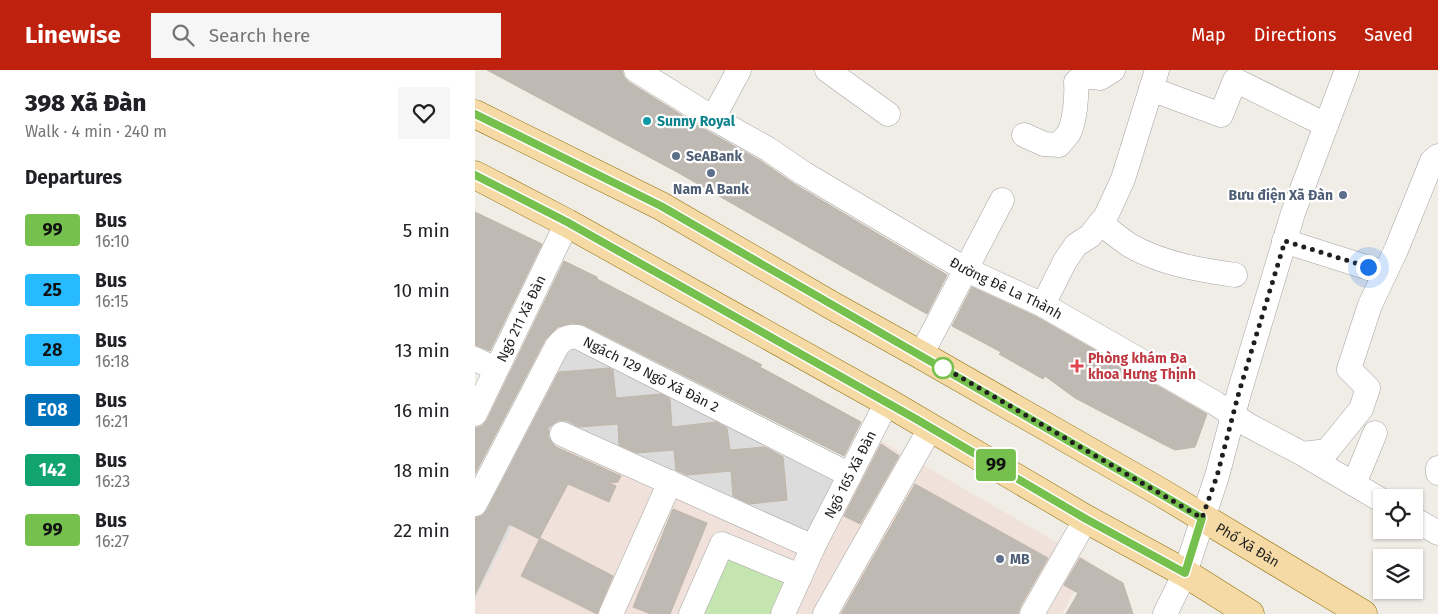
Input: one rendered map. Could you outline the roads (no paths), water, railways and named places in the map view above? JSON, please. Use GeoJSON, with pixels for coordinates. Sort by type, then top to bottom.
{"type":"FeatureCollection","features":[{"type":"Feature","properties":{"kind":"main road","name":"Phố Xã Đàn"},"geometry":{"type":"LineString","coordinates":[[475,114],[661,206],[831,305],[921,354],[1363,614]]}},
{"type":"Feature","properties":{"kind":"main road"},"geometry":{"type":"LineString","coordinates":[[475,175],[567,222],[931,427],[1086,519],[1185,573],[1243,613]]}},
{"type":"Feature","properties":{"kind":"street","name":"Đường Đê La Thành"},"geometry":{"type":"LineString","coordinates":[[636,70],[714,114],[965,269],[1043,305],[1373,495]]}},
{"type":"Feature","properties":{"kind":"street"},"geometry":{"type":"LineString","coordinates":[[714,114],[739,70]]}},
{"type":"Feature","properties":{"kind":"street"},"geometry":{"type":"LineString","coordinates":[[827,70],[888,114]]}},
{"type":"Feature","properties":{"kind":"street"},"geometry":{"type":"LineString","coordinates":[[1024,135],[1044,144],[1059,145],[1069,132],[1075,110],[1076,82],[1081,78],[1091,76],[1100,78],[1113,70]]}},
{"type":"Feature","properties":{"kind":"street"},"geometry":{"type":"LineString","coordinates":[[1165,614],[1185,573],[1217,476],[1293,213],[1347,70]]}},
{"type":"Feature","properties":{"kind":"street"},"geometry":{"type":"LineString","coordinates":[[1043,305],[1065,261],[1076,245],[1090,236],[1106,216],[1123,179],[1154,80],[1221,115],[1235,80],[1326,125]]}},
{"type":"Feature","properties":{"kind":"street"},"geometry":{"type":"LineString","coordinates":[[1303,454],[1327,451],[1361,409],[1368,388],[1349,369],[1370,306],[1432,161],[1438,156]]}},
{"type":"Feature","properties":{"kind":"street"},"geometry":{"type":"LineString","coordinates":[[921,354],[1002,200]]}},
{"type":"Feature","properties":{"kind":"street","name":"Ngõ 211 Xã Đàn"},"geometry":{"type":"LineString","coordinates":[[475,414],[485,364],[567,222]]}},
{"type":"Feature","properties":{"kind":"street"},"geometry":{"type":"LineString","coordinates":[[1100,224],[1132,246],[1163,260],[1200,270],[1235,275]]}},
{"type":"Feature","properties":{"kind":"street"},"geometry":{"type":"LineString","coordinates":[[1285,241],[1385,273]]}},
{"type":"Feature","properties":{"kind":"street","name":"Ngách 129 Ngõ Xã Đàn 2"},"geometry":{"type":"LineString","coordinates":[[475,504],[555,348],[560,342],[571,337],[578,337],[850,475]]}},
{"type":"Feature","properties":{"kind":"street","name":"Ngõ 165 Xã Đàn"},"geometry":{"type":"LineString","coordinates":[[783,614],[813,547],[887,402]]}},
{"type":"Feature","properties":{"kind":"street"},"geometry":{"type":"LineString","coordinates":[[825,614],[931,427]]}},
{"type":"Feature","properties":{"kind":"street"},"geometry":{"type":"LineString","coordinates":[[1354,484],[1375,433]]}},
{"type":"Feature","properties":{"kind":"street"},"geometry":{"type":"LineString","coordinates":[[562,434],[813,547]]}},
{"type":"Feature","properties":{"kind":"street"},"geometry":{"type":"LineString","coordinates":[[1438,468],[1438,473]]}},
{"type":"Feature","properties":{"kind":"street"},"geometry":{"type":"LineString","coordinates":[[611,614],[670,482]]}},
{"type":"Feature","properties":{"kind":"street"},"geometry":{"type":"LineString","coordinates":[[1032,614],[1086,519]]}},
{"type":"Feature","properties":{"kind":"street"},"geometry":{"type":"LineString","coordinates":[[1423,524],[1438,533]]}},
{"type":"Feature","properties":{"kind":"street"},"geometry":{"type":"LineString","coordinates":[[812,614],[843,556],[867,539]]}},
{"type":"Feature","properties":{"kind":"street"},"geometry":{"type":"LineString","coordinates":[[691,614],[722,544],[800,576]]}},
{"type":"Feature","properties":{"kind":"street"},"geometry":{"type":"LineString","coordinates":[[1045,614],[1050,604],[1049,584]]}},
{"type":"Feature","properties":{"kind":"place","name":"Sunny Royal"},"geometry":{"type":"Point","coordinates":[647,121]}},
{"type":"Feature","properties":{"kind":"place","name":"SeABank"},"geometry":{"type":"Point","coordinates":[676,156]}},
{"type":"Feature","properties":{"kind":"place","name":"Nam A Bank"},"geometry":{"type":"Point","coordinates":[711,173]}},
{"type":"Feature","properties":{"kind":"place","name":"Bưu điện Xã Đàn"},"geometry":{"type":"Point","coordinates":[1343,195]}},
{"type":"Feature","properties":{"kind":"place","name":"Phòng khám Đa khoa Hưng Thịnh"},"geometry":{"type":"Point","coordinates":[1077,366]}},
{"type":"Feature","properties":{"kind":"place","name":"MB"},"geometry":{"type":"Point","coordinates":[1000,559]}}]}
